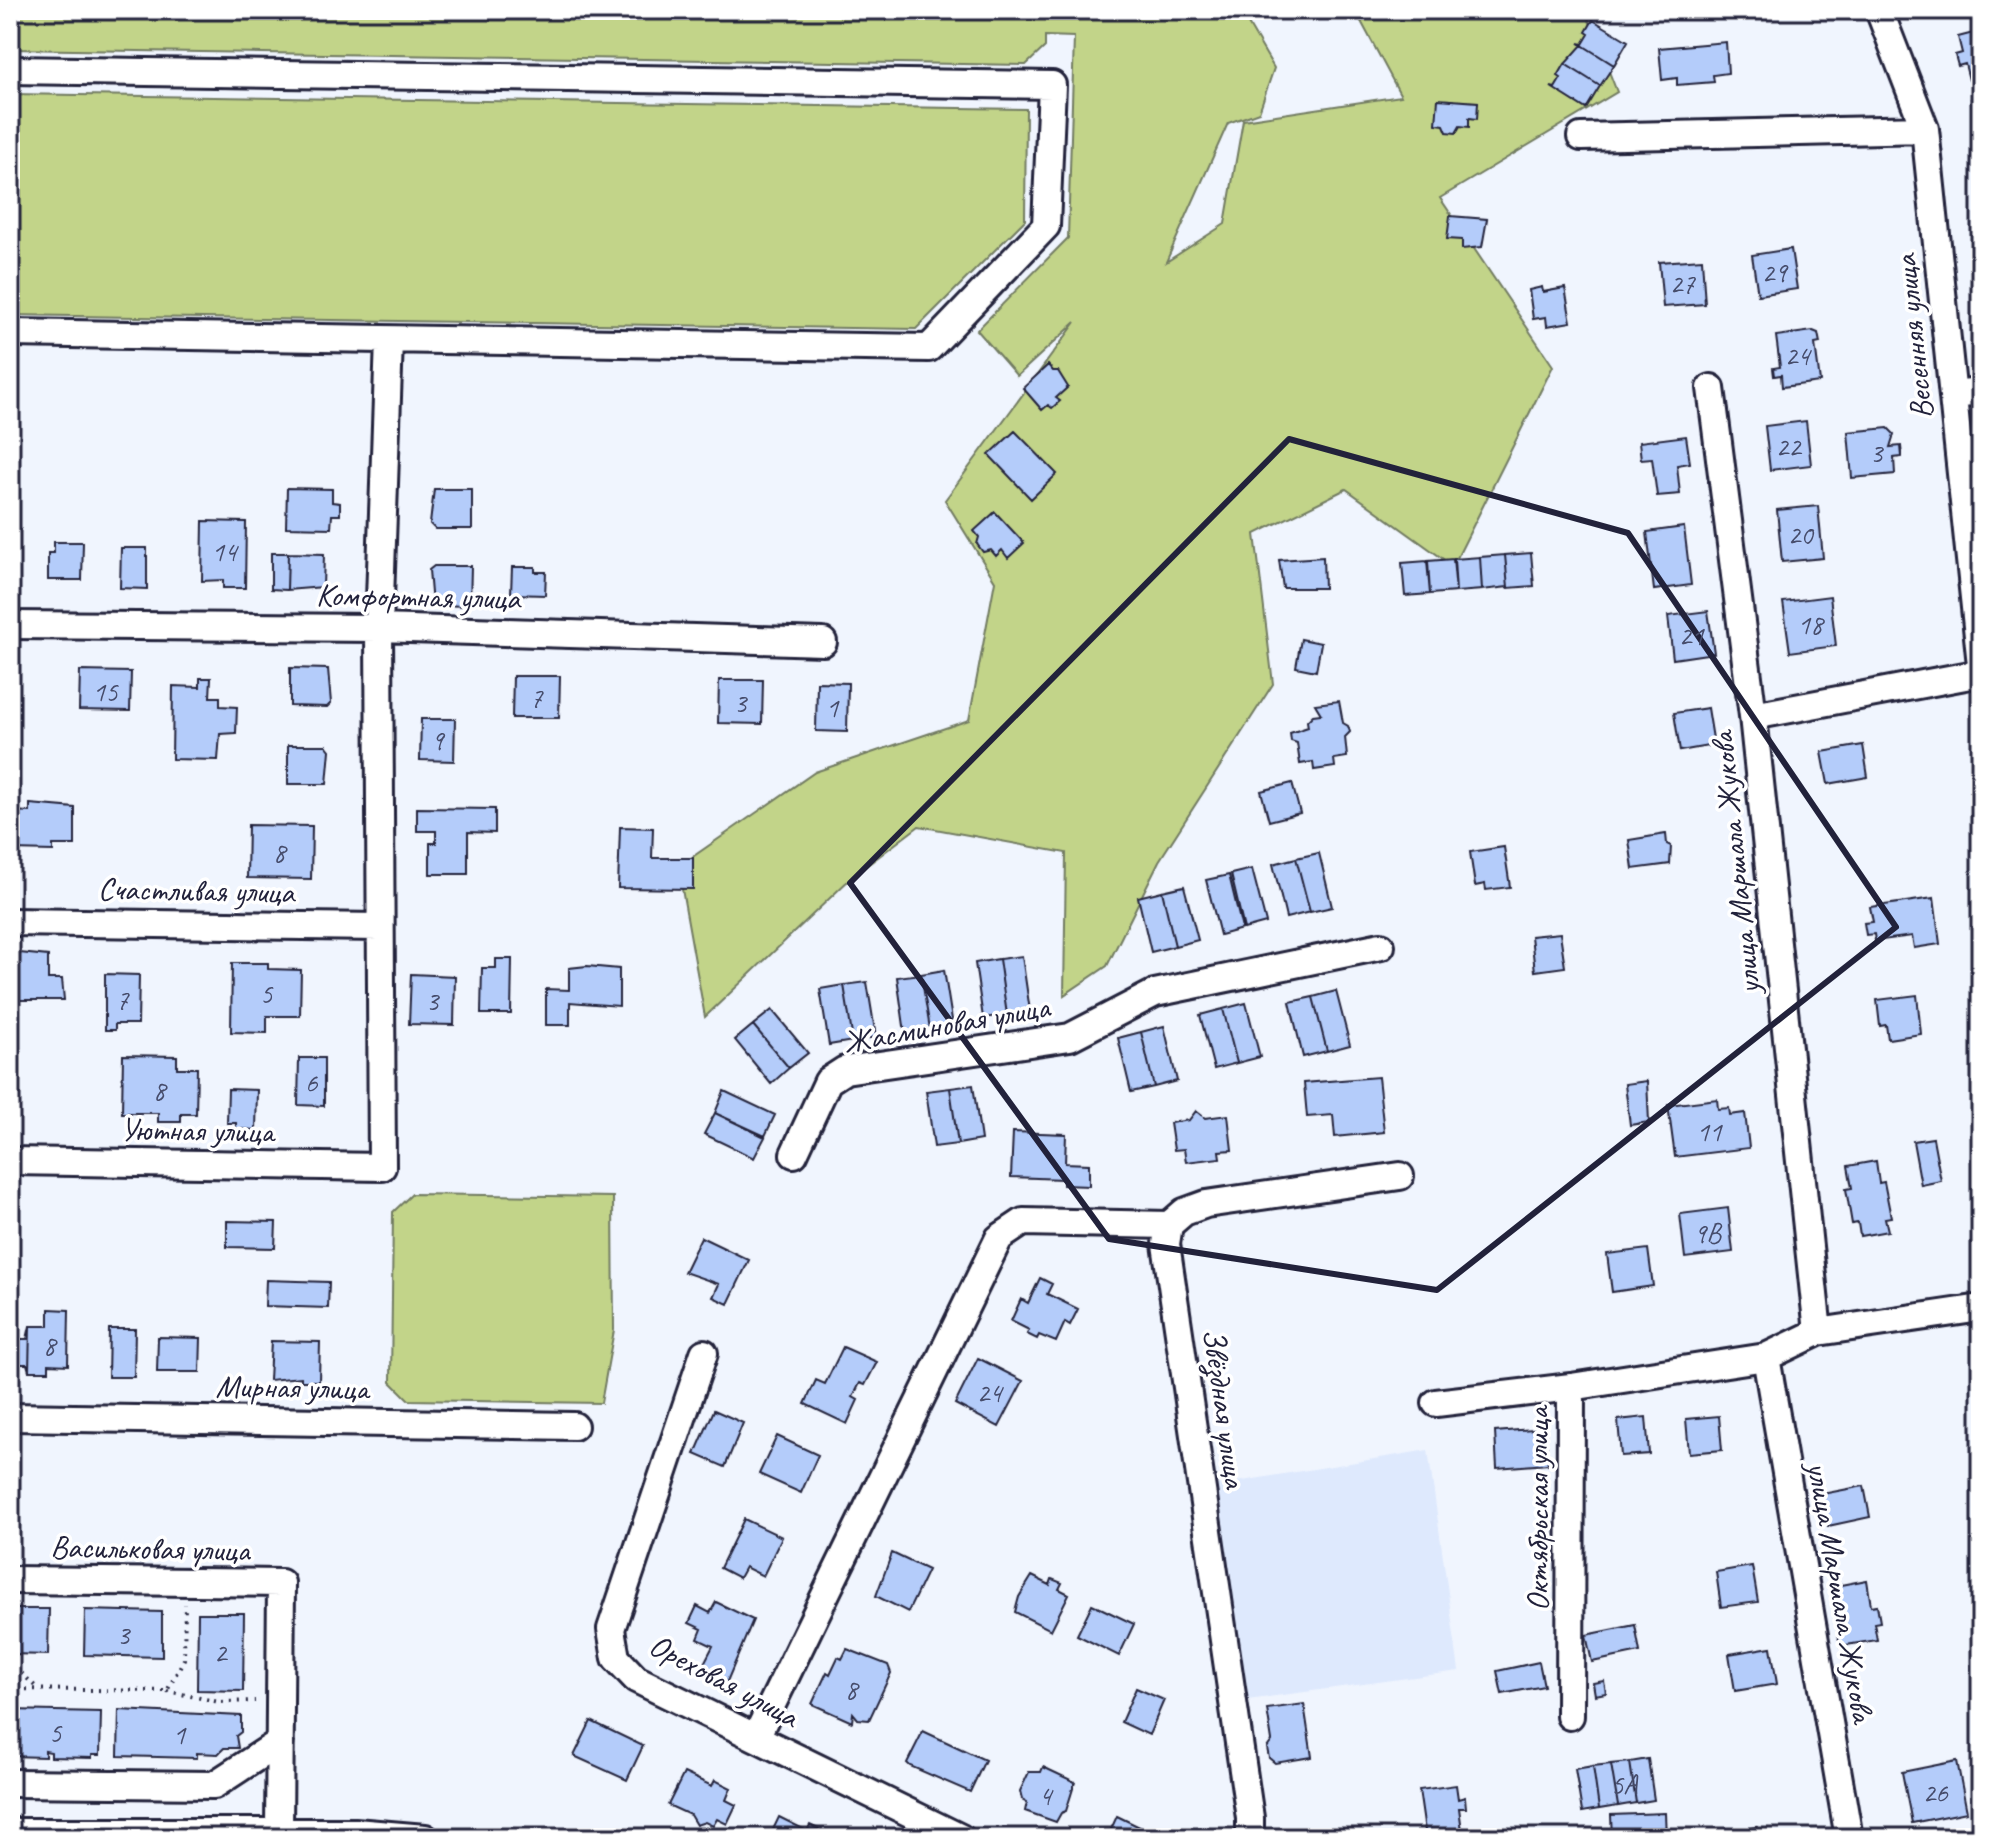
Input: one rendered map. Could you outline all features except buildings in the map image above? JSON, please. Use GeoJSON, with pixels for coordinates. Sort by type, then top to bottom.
{"type":"FeatureCollection","features":[{"type":"Feature","properties":{"kind":"street","name":"Весенняя улица"},"geometry":{"type":"LineString","coordinates":[[1879,10],[1925,129],[1981,665]]}},
{"type":"Feature","properties":{"kind":"street"},"geometry":{"type":"LineString","coordinates":[[10,70],[1052,85],[1046,226],[929,348],[10,333]]}},
{"type":"Feature","properties":{"kind":"street"},"geometry":{"type":"LineString","coordinates":[[1581,137],[1925,129]]}},
{"type":"Feature","properties":{"kind":"street"},"geometry":{"type":"LineString","coordinates":[[380,927],[379,628],[389,340]]}},
{"type":"Feature","properties":{"kind":"street","name":"улица Маршала Жукова"},"geometry":{"type":"LineString","coordinates":[[1711,388],[1753,716],[1818,1332]]}},
{"type":"Feature","properties":{"kind":"street"},"geometry":{"type":"LineString","coordinates":[[1953,395],[1981,392]]}},
{"type":"Feature","properties":{"kind":"street","name":"Комфортная улица"},"geometry":{"type":"LineString","coordinates":[[10,625],[379,628],[823,642]]}},
{"type":"Feature","properties":{"kind":"street"},"geometry":{"type":"LineString","coordinates":[[1753,716],[1981,673]]}},
{"type":"Feature","properties":{"kind":"street","name":"Счастливая улица"},"geometry":{"type":"LineString","coordinates":[[10,922],[380,927]]}},
{"type":"Feature","properties":{"kind":"street","name":"Уютная улица"},"geometry":{"type":"LineString","coordinates":[[10,1161],[382,1167],[380,927]]}},
{"type":"Feature","properties":{"kind":"street","name":"Жасминовая улица"},"geometry":{"type":"LineString","coordinates":[[794,1154],[828,1081],[845,1070],[1070,1037],[1155,993],[1381,946]]}},
{"type":"Feature","properties":{"kind":"street"},"geometry":{"type":"LineString","coordinates":[[756,1737],[999,1238],[1023,1222],[1169,1225],[1184,1212],[1206,1204],[1400,1176]]}},
{"type":"Feature","properties":{"kind":"street","name":"Звёздная улица"},"geometry":{"type":"LineString","coordinates":[[1169,1225],[1166,1244],[1250,1818],[1250,1838]]}},
{"type":"Feature","properties":{"kind":"street","name":"Октябрьская улица"},"geometry":{"type":"LineString","coordinates":[[1570,1716],[1571,1387],[1766,1357],[1818,1332],[1981,1308]]}},
{"type":"Feature","properties":{"kind":"street","name":"Ореховая улица"},"geometry":{"type":"LineString","coordinates":[[704,1353],[611,1629],[616,1658],[636,1679],[961,1838]]}},
{"type":"Feature","properties":{"kind":"street","name":"улица Маршала Жукова"},"geometry":{"type":"LineString","coordinates":[[1766,1357],[1849,1838]]}},
{"type":"Feature","properties":{"kind":"street"},"geometry":{"type":"LineString","coordinates":[[1436,1403],[1571,1387]]}},
{"type":"Feature","properties":{"kind":"street","name":"Мирная улица"},"geometry":{"type":"LineString","coordinates":[[10,1417],[574,1426]]}},
{"type":"Feature","properties":{"kind":"street","name":"Васильковая улица"},"geometry":{"type":"LineString","coordinates":[[10,1580],[281,1583],[279,1831]]}},
{"type":"Feature","properties":{"kind":"street"},"geometry":{"type":"LineString","coordinates":[[10,1783],[214,1785],[280,1742]]}},
{"type":"Feature","properties":{"kind":"street"},"geometry":{"type":"LineString","coordinates":[[10,1832],[279,1831],[425,1838]]}},
{"type":"Feature","properties":{"kind":"path"},"geometry":{"type":"LineString","coordinates":[[167,1691],[184,1659],[185,1582]]}},
{"type":"Feature","properties":{"kind":"path"},"geometry":{"type":"LineString","coordinates":[[10,1663],[39,1690]]}},
{"type":"Feature","properties":{"kind":"path"},"geometry":{"type":"LineString","coordinates":[[10,1689],[167,1691],[199,1695],[219,1702],[280,1700]]}},
{"type":"Feature","properties":{"kind":"highlighted area"},"geometry":{"type":"Polygon","coordinates":[[[1289,439],[1628,533],[1896,927],[1437,1290],[1109,1239],[850,883],[1289,439]]]}},
{"type":"Feature","properties":{"kind":"shaded area"},"geometry":{"type":"Polygon","coordinates":[[[1428,1450],[1459,1671],[1240,1701],[1212,1486],[1428,1450]]]}},
{"type":"Feature","properties":{"kind":"green space"},"geometry":{"type":"Polygon","coordinates":[[[10,10],[1240,10],[1274,68],[1259,112],[1228,123],[1166,262],[1225,224],[1243,120],[1401,96],[1355,10],[1585,10],[1617,92],[1440,198],[1553,366],[1453,566],[1346,489],[1255,534],[1273,684],[1159,861],[1107,966],[1064,995],[1066,853],[919,826],[853,876],[705,1017],[678,867],[815,772],[969,720],[995,581],[945,500],[1076,322],[1017,376],[977,330],[1068,238],[1074,37],[1045,36],[1045,47],[1026,65],[10,49],[10,10]]]}},
{"type":"Feature","properties":{"kind":"green space"},"geometry":{"type":"Polygon","coordinates":[[[10,94],[1026,109],[1025,220],[916,329],[10,315],[10,94]]]}},
{"type":"Feature","properties":{"kind":"green space"},"geometry":{"type":"Polygon","coordinates":[[[412,1194],[613,1197],[614,1330],[601,1403],[409,1400],[391,1382],[393,1212],[412,1194]]]}}]}
